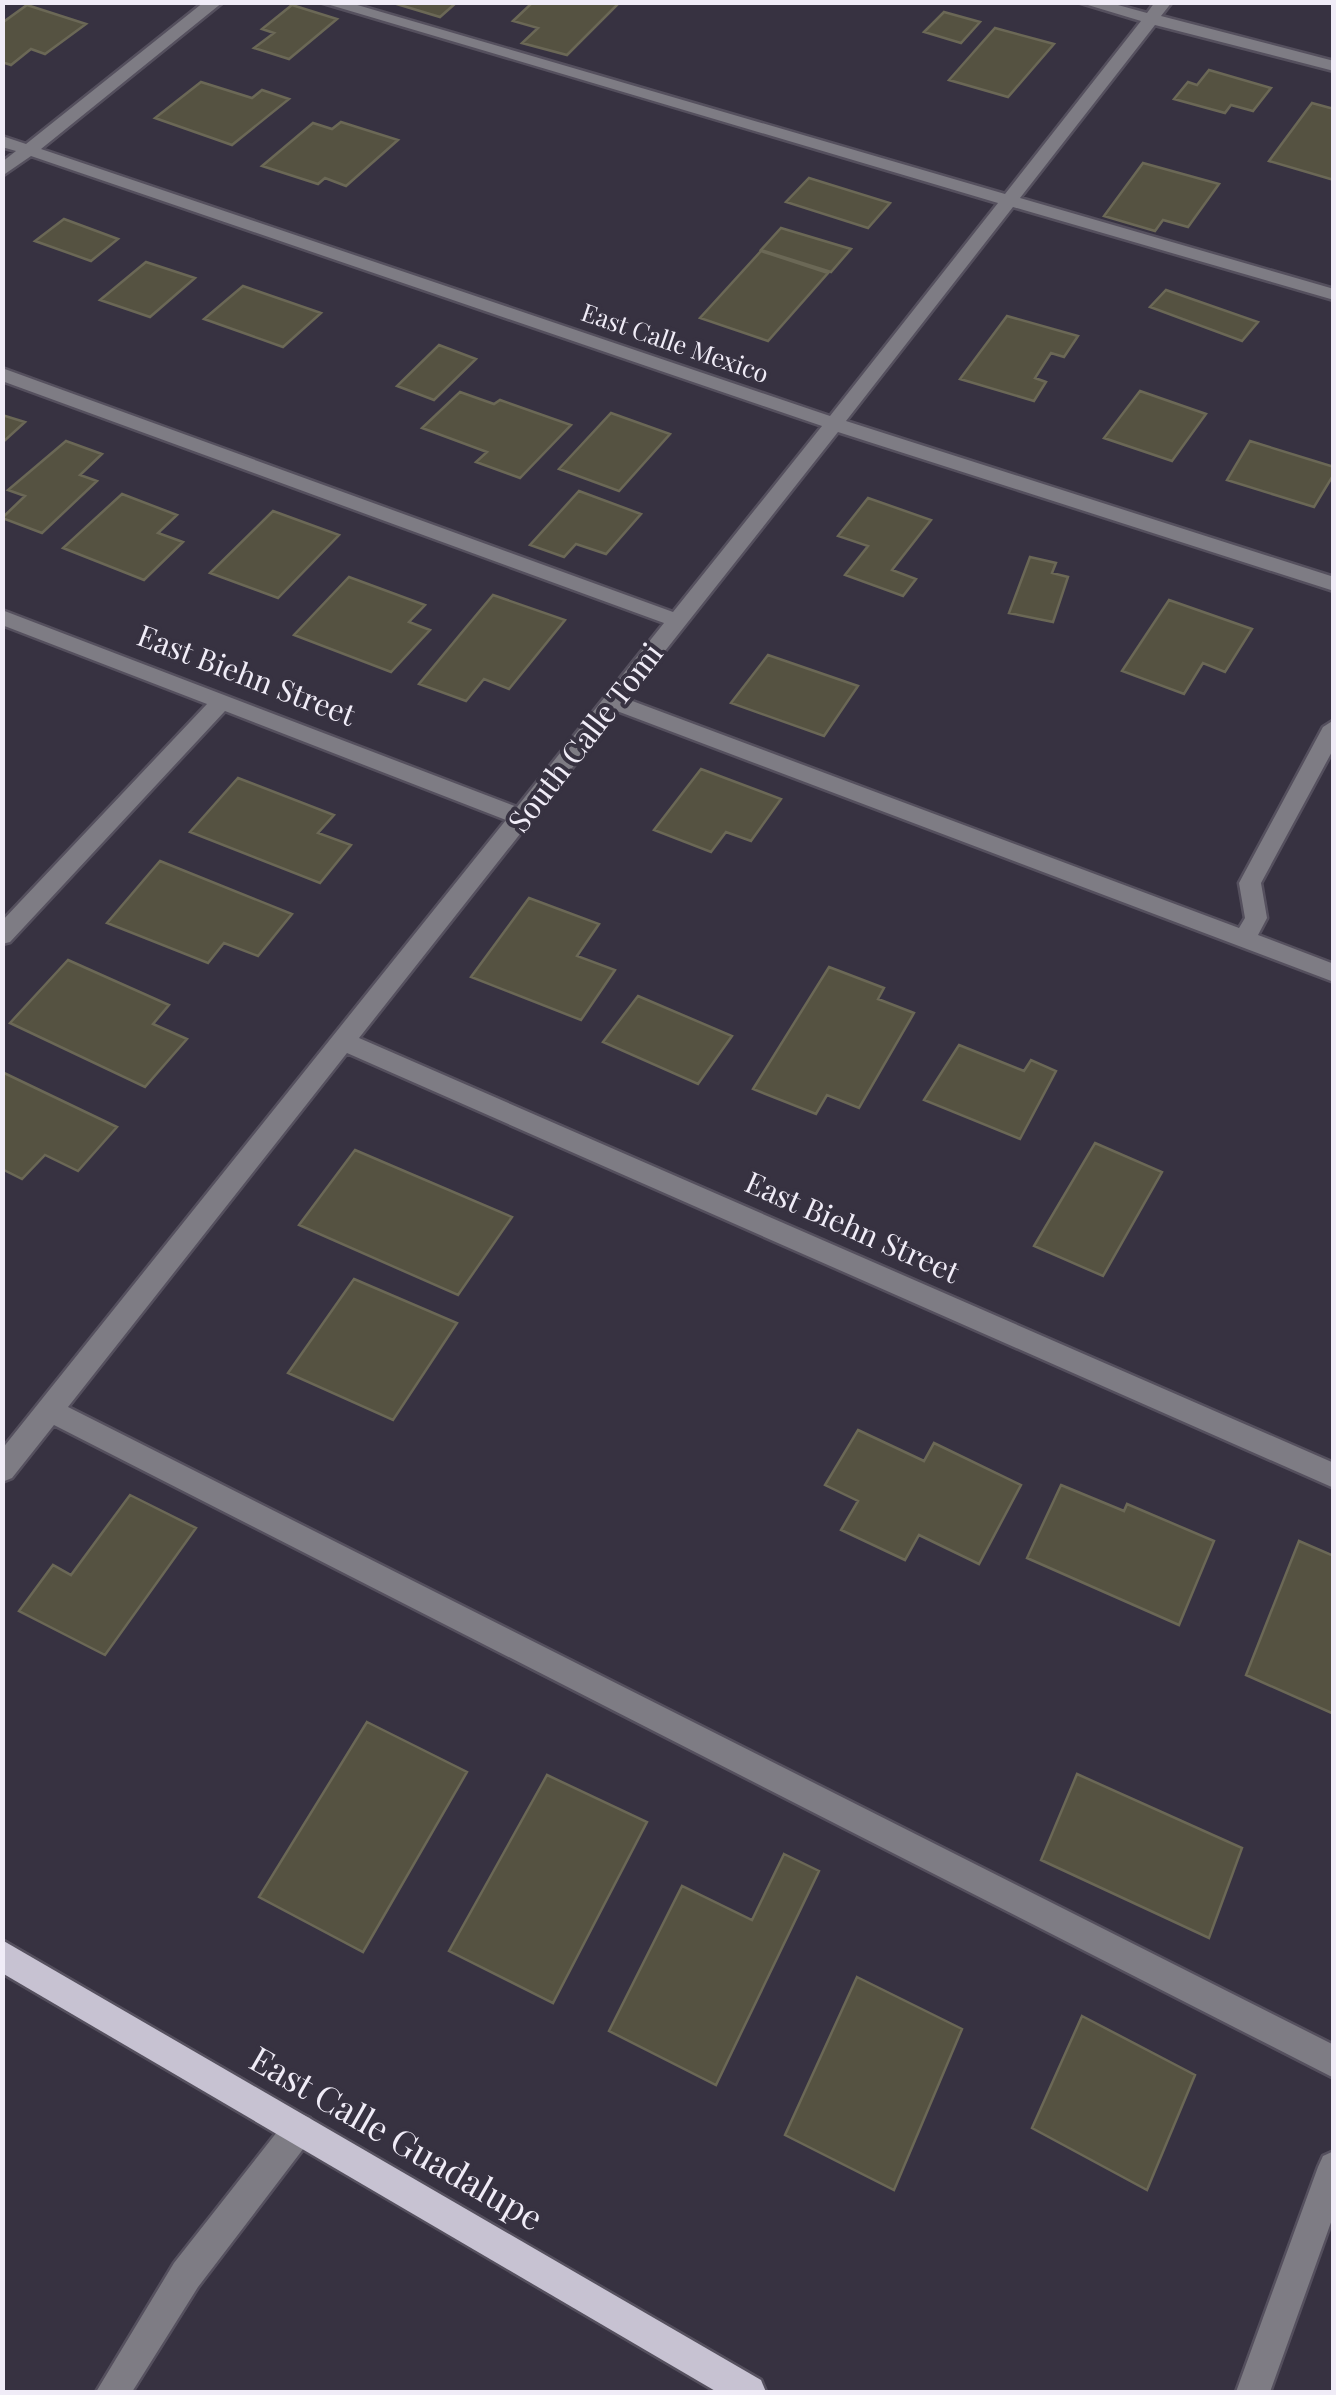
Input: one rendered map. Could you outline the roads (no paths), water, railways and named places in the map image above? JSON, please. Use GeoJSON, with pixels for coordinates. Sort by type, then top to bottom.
{"type":"FeatureCollection","features":[{"type":"Feature","properties":{"kind":"main road","name":"East Calle Guadalupe"},"geometry":{"type":"LineString","coordinates":[[2,1955],[749,2392]]}},
{"type":"Feature","properties":{"kind":"street"},"geometry":{"type":"LineString","coordinates":[[2,171],[215,2]]}},
{"type":"Feature","properties":{"kind":"street"},"geometry":{"type":"LineString","coordinates":[[328,2],[1334,295]]}},
{"type":"Feature","properties":{"kind":"street"},"geometry":{"type":"LineString","coordinates":[[1086,2],[1157,11],[1334,66]]}},
{"type":"Feature","properties":{"kind":"street","name":"South Calle Tomi"},"geometry":{"type":"LineString","coordinates":[[2,1470],[614,702],[1157,11]]}},
{"type":"Feature","properties":{"kind":"street","name":"East Calle Mexico"},"geometry":{"type":"LineString","coordinates":[[2,140],[834,424],[1334,584]]}},
{"type":"Feature","properties":{"kind":"street"},"geometry":{"type":"LineString","coordinates":[[2,374],[678,621]]}},
{"type":"Feature","properties":{"kind":"street","name":"East Biehn Street"},"geometry":{"type":"LineString","coordinates":[[2,617],[522,818]]}},
{"type":"Feature","properties":{"kind":"street"},"geometry":{"type":"LineString","coordinates":[[2,936],[222,702]]}},
{"type":"Feature","properties":{"kind":"street"},"geometry":{"type":"LineString","coordinates":[[614,702],[1334,973]]}},
{"type":"Feature","properties":{"kind":"street"},"geometry":{"type":"LineString","coordinates":[[1244,940],[1256,918],[1250,883],[1334,727]]}},
{"type":"Feature","properties":{"kind":"street","name":"East Biehn Street"},"geometry":{"type":"LineString","coordinates":[[344,1041],[1334,1476]]}},
{"type":"Feature","properties":{"kind":"street"},"geometry":{"type":"LineString","coordinates":[[51,1411],[1334,2062]]}},
{"type":"Feature","properties":{"kind":"street"},"geometry":{"type":"LineString","coordinates":[[114,2392],[186,2275],[299,2129]]}},
{"type":"Feature","properties":{"kind":"street"},"geometry":{"type":"LineString","coordinates":[[1253,2392],[1334,2167]]}}]}
